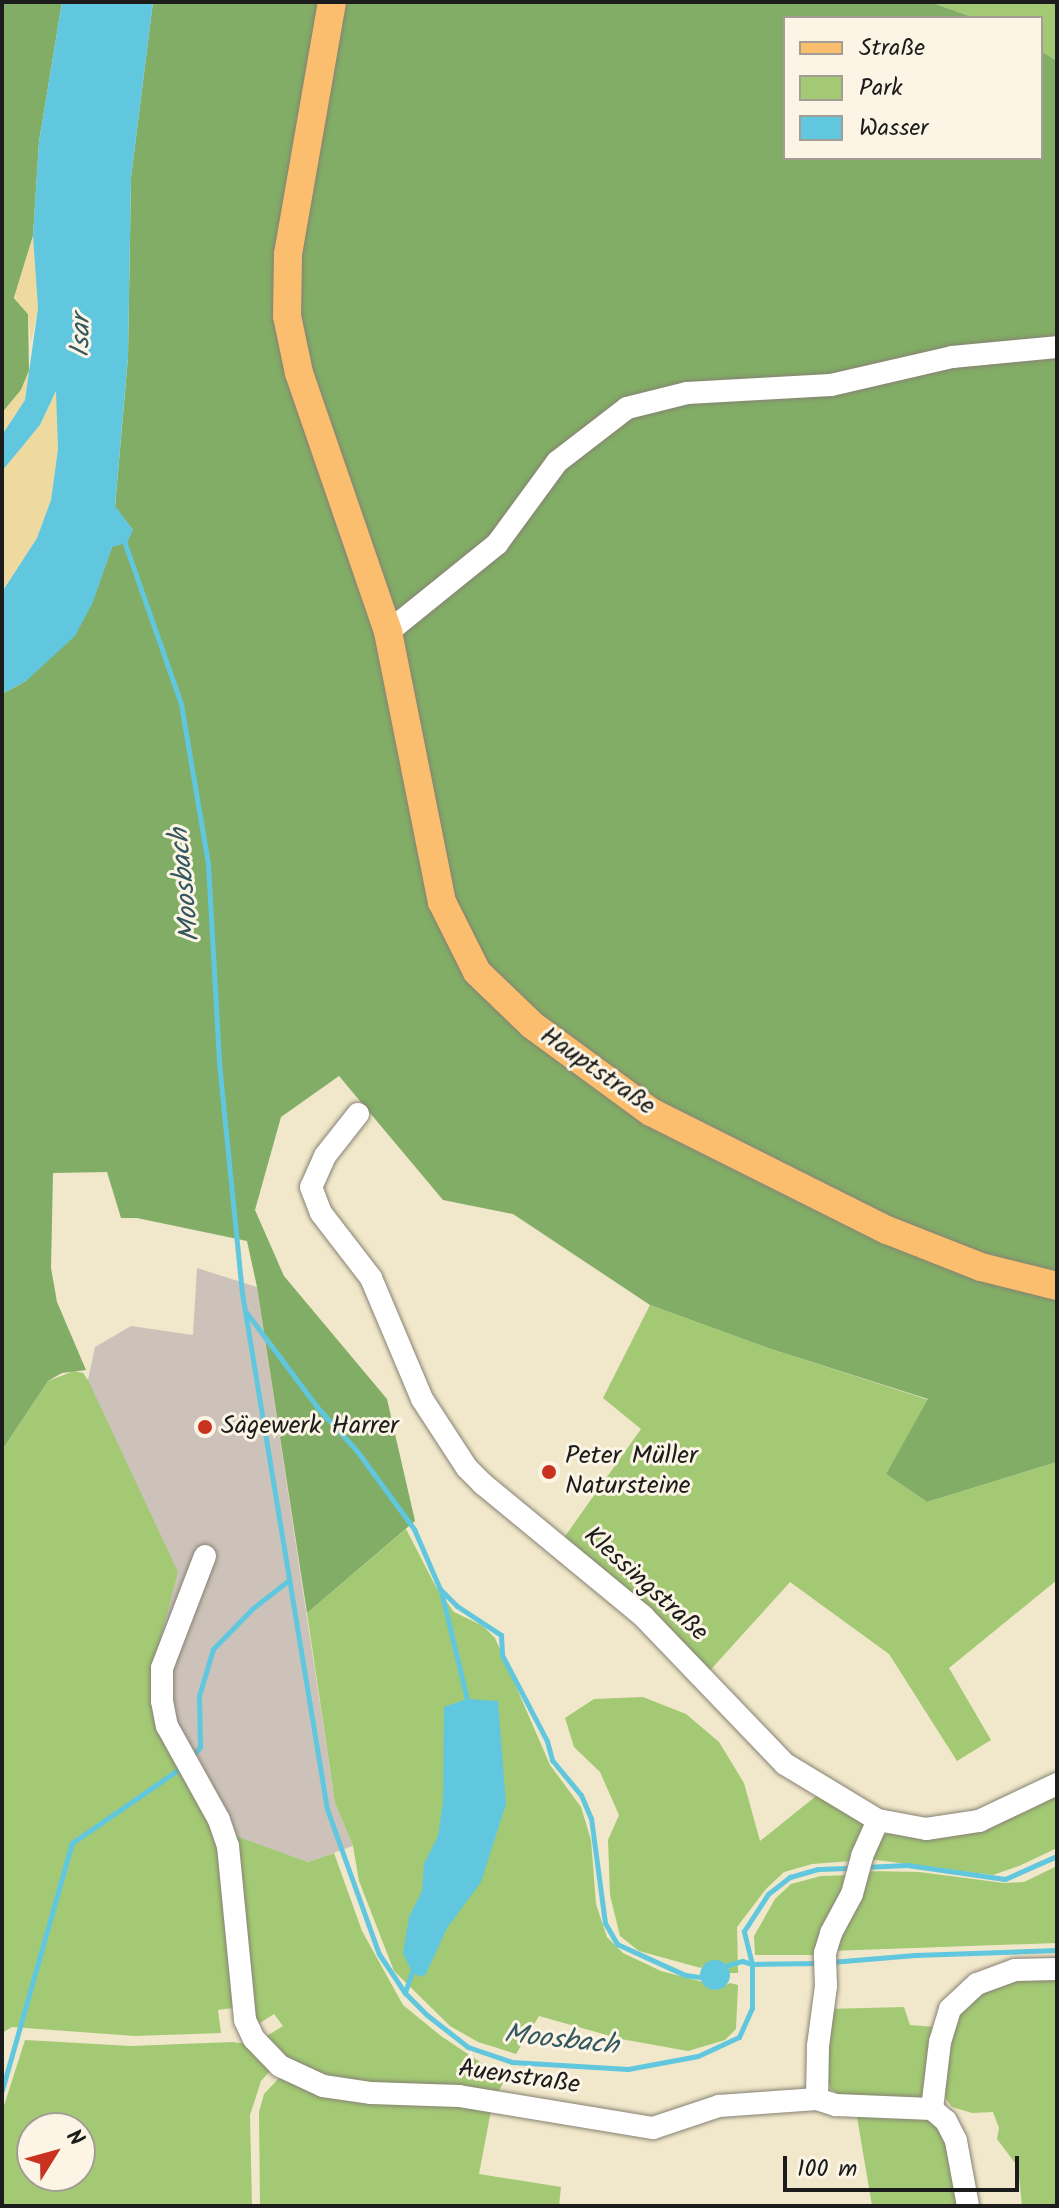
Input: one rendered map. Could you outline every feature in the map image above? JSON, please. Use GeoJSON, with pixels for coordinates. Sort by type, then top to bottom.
{"type":"FeatureCollection","features":[{"type":"Feature","properties":{"kind":"main road","name":"Hauptstraße"},"geometry":{"type":"LineString","coordinates":[[332,2],[288,254],[287,316],[299,373],[388,632],[442,902],[477,972],[532,1025],[651,1112],[887,1230],[981,1267],[1057,1286]]}},
{"type":"Feature","properties":{"kind":"street"},"geometry":{"type":"LineString","coordinates":[[388,632],[497,544],[557,462],[627,408],[687,393],[831,385],[952,357],[1057,347]]}},
{"type":"Feature","properties":{"kind":"street","name":"Klessingstraße"},"geometry":{"type":"LineString","coordinates":[[358,1114],[325,1156],[311,1187],[321,1213],[371,1278],[394,1325],[408,1372],[467,1468],[643,1616],[785,1764],[878,1820]]}},
{"type":"Feature","properties":{"kind":"street","name":"Auenstraße"},"geometry":{"type":"LineString","coordinates":[[205,1556],[162,1668],[162,1701],[167,1726],[219,1820],[228,1846],[245,2020],[254,2039],[280,2066],[323,2086],[371,2093],[459,2096],[653,2128],[719,2106],[817,2099],[836,2105],[932,2109]]}},
{"type":"Feature","properties":{"kind":"street"},"geometry":{"type":"LineString","coordinates":[[817,2099],[825,1962],[862,1856],[878,1820],[926,1829],[979,1821],[1057,1784]]}},
{"type":"Feature","properties":{"kind":"street"},"geometry":{"type":"LineString","coordinates":[[968,2206],[956,2141],[946,2121],[932,2109],[940,2042],[950,2009],[977,1984],[1015,1970],[1057,1969]]}},
{"type":"Feature","properties":{"kind":"shaded area"},"geometry":{"type":"Polygon","coordinates":[[[197,1268],[257,1287],[335,1803],[353,1846],[308,1862],[214,1829],[168,1773],[88,1380],[95,1347],[131,1326],[193,1335],[197,1268]]]}},
{"type":"Feature","properties":{"kind":"green space"},"geometry":{"type":"Polygon","coordinates":[[[2,2],[62,2],[39,142],[33,236],[14,298],[28,314],[29,371],[21,390],[2,413],[2,2]]]}},
{"type":"Feature","properties":{"kind":"green space"},"geometry":{"type":"Polygon","coordinates":[[[153,2],[930,2],[969,16],[783,16],[783,160],[1043,160],[1043,52],[1057,61],[1057,1462],[927,1502],[886,1474],[928,1399],[771,1349],[650,1305],[513,1214],[443,1200],[339,1076],[281,1117],[255,1210],[284,1276],[387,1399],[415,1521],[307,1613],[257,1287],[247,1241],[137,1218],[121,1218],[107,1172],[53,1173],[51,1268],[57,1302],[86,1370],[62,1373],[48,1381],[2,1450],[2,694],[26,681],[103,572],[112,547],[133,530],[115,507],[128,357],[131,178],[153,2]]]}},
{"type":"Feature","properties":{"kind":"green space"},"geometry":{"type":"Polygon","coordinates":[[[930,2],[1057,2],[1057,61],[1043,52],[1043,16],[969,16],[930,2]]]}},
{"type":"Feature","properties":{"kind":"green space"},"geometry":{"type":"Polygon","coordinates":[[[650,1305],[771,1349],[929,1400],[886,1474],[927,1502],[1057,1462],[1057,1580],[949,1668],[991,1740],[957,1761],[889,1654],[790,1582],[705,1676],[561,1542],[641,1429],[603,1398],[650,1305]]]}},
{"type":"Feature","properties":{"kind":"green space"},"geometry":{"type":"Polygon","coordinates":[[[74,1371],[83,1373],[88,1380],[178,1572],[153,1666],[171,1749],[168,1752],[215,1820],[240,2007],[218,2010],[221,2033],[135,2036],[12,2027],[2,2033],[2,1450],[48,1381],[74,1371]]]}},
{"type":"Feature","properties":{"kind":"green space"},"geometry":{"type":"Polygon","coordinates":[[[406,1529],[436,1587],[454,1612],[483,1626],[495,1638],[550,1765],[581,1807],[591,1840],[596,1904],[607,1937],[623,1953],[661,1971],[703,1982],[717,1990],[730,1983],[738,1985],[736,2029],[725,2040],[688,2051],[621,2039],[539,2016],[516,2054],[478,2042],[450,2026],[394,1971],[359,1881],[353,1846],[335,1803],[307,1613],[406,1529]]]}},
{"type":"Feature","properties":{"kind":"green space"},"geometry":{"type":"Polygon","coordinates":[[[643,1697],[686,1714],[719,1742],[744,1783],[760,1841],[821,1792],[866,1825],[851,1861],[812,1864],[784,1872],[766,1889],[737,1927],[738,1973],[729,1973],[728,1965],[709,1961],[701,1968],[639,1951],[620,1936],[610,1895],[608,1840],[619,1815],[600,1772],[574,1747],[565,1718],[594,1699],[643,1697]]]}},
{"type":"Feature","properties":{"kind":"green space"},"geometry":{"type":"Polygon","coordinates":[[[1057,1795],[1057,1848],[993,1875],[869,1859],[881,1837],[894,1830],[976,1830],[1026,1812],[1057,1795]]]}},
{"type":"Feature","properties":{"kind":"green space"},"geometry":{"type":"Polygon","coordinates":[[[233,1835],[308,1862],[334,1853],[362,1931],[403,2005],[483,2064],[511,2069],[497,2094],[326,2083],[292,2066],[265,2037],[283,2026],[274,2014],[260,2023],[254,2017],[233,1835]]]}},
{"type":"Feature","properties":{"kind":"green space"},"geometry":{"type":"Polygon","coordinates":[[[1057,1866],[1057,1943],[830,1951],[868,1871],[919,1872],[1004,1883],[1024,1882],[1057,1866]]]}},
{"type":"Feature","properties":{"kind":"green space"},"geometry":{"type":"Polygon","coordinates":[[[852,1875],[818,1955],[755,1955],[754,1936],[775,1899],[791,1884],[821,1876],[852,1875]]]}},
{"type":"Feature","properties":{"kind":"green space"},"geometry":{"type":"Polygon","coordinates":[[[1009,1980],[1057,1980],[1057,2206],[1022,2206],[1018,2167],[997,2139],[999,2128],[993,2112],[972,2113],[952,2107],[945,2098],[945,2063],[959,2005],[1009,1980]]]}},
{"type":"Feature","properties":{"kind":"green space"},"geometry":{"type":"Polygon","coordinates":[[[904,2007],[910,2025],[936,2027],[925,2097],[917,2100],[846,2098],[832,2090],[826,2080],[828,2009],[904,2007]]]}},
{"type":"Feature","properties":{"kind":"green space"},"geometry":{"type":"Polygon","coordinates":[[[25,2040],[131,2046],[232,2042],[255,2045],[271,2070],[261,2081],[250,2115],[252,2206],[2,2206],[2,2112],[25,2040]]]}},
{"type":"Feature","properties":{"kind":"green space"},"geometry":{"type":"Polygon","coordinates":[[[280,2077],[492,2105],[479,2174],[561,2187],[559,2206],[260,2206],[259,2112],[264,2094],[280,2077]]]}},
{"type":"Feature","properties":{"kind":"green space"},"geometry":{"type":"Polygon","coordinates":[[[856,2111],[926,2117],[943,2131],[962,2206],[872,2206],[856,2111]]]}},
{"type":"Feature","properties":{"kind":"sand"},"geometry":{"type":"Polygon","coordinates":[[[33,236],[38,308],[31,342],[28,314],[14,298],[33,236]]]}},
{"type":"Feature","properties":{"kind":"sand"},"geometry":{"type":"Polygon","coordinates":[[[29,371],[25,400],[2,435],[2,413],[21,390],[29,371]]]}},
{"type":"Feature","properties":{"kind":"sand"},"geometry":{"type":"Polygon","coordinates":[[[57,389],[58,449],[51,500],[37,538],[2,592],[2,471],[40,425],[57,389]]]}},
{"type":"Feature","properties":{"kind":"water","name":"Isar"},"geometry":{"type":"Polygon","coordinates":[[[62,2],[153,2],[131,178],[128,357],[115,506],[133,530],[127,543],[112,547],[93,602],[75,636],[26,681],[2,694],[2,592],[37,538],[51,500],[58,449],[56,391],[40,425],[2,471],[2,435],[25,400],[38,308],[33,236],[39,142],[62,2]]]}},
{"type":"Feature","properties":{"kind":"water"},"geometry":{"type":"Polygon","coordinates":[[[467,1699],[498,1701],[506,1804],[481,1882],[447,1928],[426,1974],[421,1977],[412,1972],[403,1953],[409,1917],[422,1891],[424,1864],[438,1836],[443,1802],[444,1707],[467,1699]]]}},
{"type":"Feature","properties":{"kind":"water"},"geometry":{"type":"Polygon","coordinates":[[[715,1960],[725,1965],[730,1975],[725,1985],[715,1990],[705,1985],[700,1975],[705,1965],[715,1960]]]}},
{"type":"Feature","properties":{"kind":"waterway","name":"Moosbach"},"geometry":{"type":"LineString","coordinates":[[123,538],[181,704],[208,864],[219,1063],[242,1293],[327,1809],[379,1954],[405,1993],[468,2047],[512,2062],[628,2069],[698,2056],[739,2037],[752,2008],[752,1964],[744,1931],[768,1894],[790,1877],[818,1869],[854,1868]]}},
{"type":"Feature","properties":{"kind":"waterway","name":"Moosbach"},"geometry":{"type":"LineString","coordinates":[[246,1312],[317,1407],[357,1451],[414,1529],[440,1589],[457,1606],[501,1635],[502,1655],[547,1741],[552,1760],[581,1795],[591,1818],[605,1923],[617,1944],[685,1975],[700,1977]]}},
{"type":"Feature","properties":{"kind":"waterway"},"geometry":{"type":"LineString","coordinates":[[192,1757],[200,1747],[199,1696],[213,1649],[253,1608],[289,1580]]}},
{"type":"Feature","properties":{"kind":"waterway"},"geometry":{"type":"LineString","coordinates":[[441,1591],[467,1699]]}},
{"type":"Feature","properties":{"kind":"waterway"},"geometry":{"type":"LineString","coordinates":[[2,2090],[72,1843],[182,1767]]}},
{"type":"Feature","properties":{"kind":"waterway","name":"Moosbach"},"geometry":{"type":"LineString","coordinates":[[864,1867],[907,1865],[1005,1879],[1057,1856]]}},
{"type":"Feature","properties":{"kind":"waterway"},"geometry":{"type":"LineString","coordinates":[[831,1962],[915,1955],[1057,1950]]}},
{"type":"Feature","properties":{"kind":"waterway"},"geometry":{"type":"LineString","coordinates":[[728,1965],[742,1961],[752,1964],[821,1963]]}},
{"type":"Feature","properties":{"kind":"waterway"},"geometry":{"type":"LineString","coordinates":[[405,1992],[412,1972]]}},
{"type":"Feature","properties":{"kind":"place","name":"Sägewerk Harrer"},"geometry":{"type":"Point","coordinates":[205,1427]}},
{"type":"Feature","properties":{"kind":"place","name":"Peter Müller Natursteine"},"geometry":{"type":"Point","coordinates":[549,1472]}}]}
